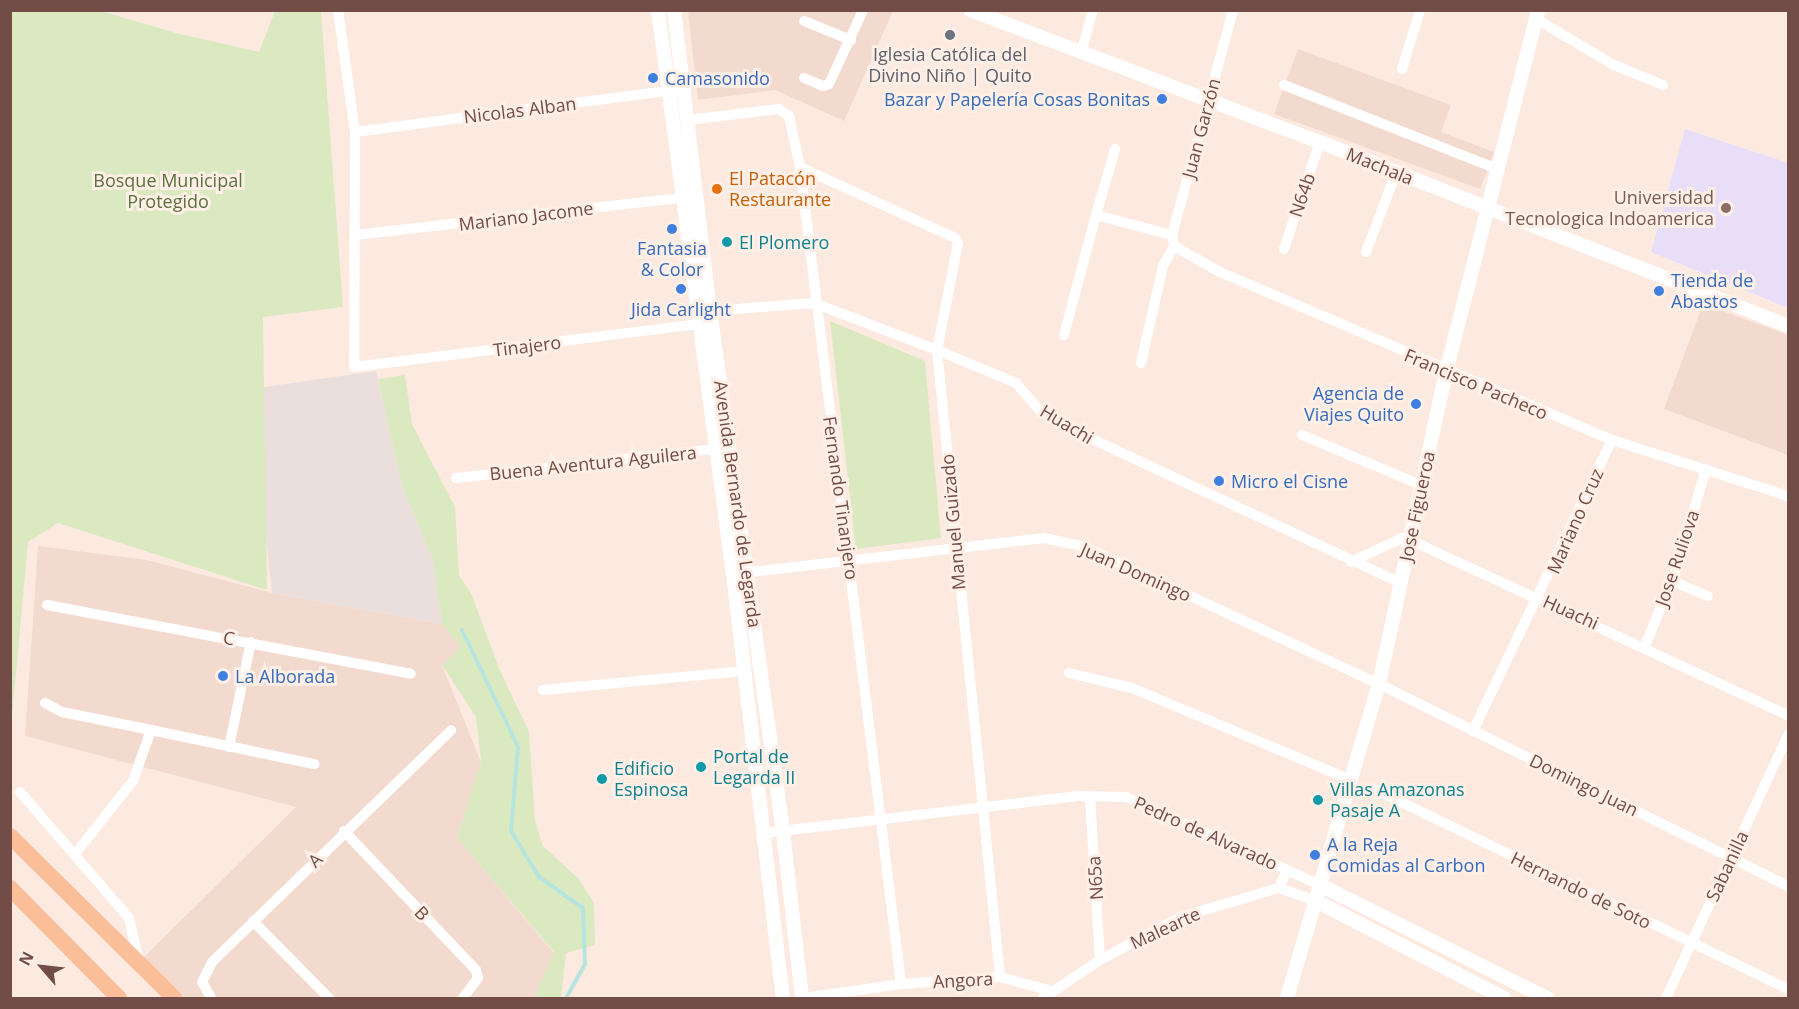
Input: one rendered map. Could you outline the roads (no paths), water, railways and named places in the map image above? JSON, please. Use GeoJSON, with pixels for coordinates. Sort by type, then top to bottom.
{"type":"FeatureCollection","features":[{"type":"Feature","properties":{"kind":"main road"},"geometry":{"type":"LineString","coordinates":[[10,836],[174,999]]}},
{"type":"Feature","properties":{"kind":"main road"},"geometry":{"type":"LineString","coordinates":[[10,888],[119,999]]}},
{"type":"Feature","properties":{"kind":"street"},"geometry":{"type":"LineString","coordinates":[[338,10],[355,132],[355,236]]}},
{"type":"Feature","properties":{"kind":"street","name":"Avenida Bernardo de Legarda"},"geometry":{"type":"LineString","coordinates":[[658,10],[667,91],[700,324],[714,450],[733,574],[783,999]]}},
{"type":"Feature","properties":{"kind":"street","name":"Avenida Bernardo de Legarda"},"geometry":{"type":"LineString","coordinates":[[674,10],[710,311],[749,573],[783,831],[802,999]]}},
{"type":"Feature","properties":{"kind":"street"},"geometry":{"type":"LineString","coordinates":[[804,78],[829,84],[863,10]]}},
{"type":"Feature","properties":{"kind":"street","name":"Machala"},"geometry":{"type":"LineString","coordinates":[[970,10],[1320,142],[1788,326]]}},
{"type":"Feature","properties":{"kind":"street"},"geometry":{"type":"LineString","coordinates":[[1081,53],[1093,10]]}},
{"type":"Feature","properties":{"kind":"street","name":"Juan Garzón"},"geometry":{"type":"LineString","coordinates":[[1141,363],[1163,266],[1173,240],[1233,10]]}},
{"type":"Feature","properties":{"kind":"street"},"geometry":{"type":"LineString","coordinates":[[1402,69],[1420,10]]}},
{"type":"Feature","properties":{"kind":"street"},"geometry":{"type":"LineString","coordinates":[[1538,15],[1614,65],[1663,85]]}},
{"type":"Feature","properties":{"kind":"street","name":"Jose Figueroa"},"geometry":{"type":"LineString","coordinates":[[1287,999],[1379,684],[1408,539],[1446,372],[1538,15]]}},
{"type":"Feature","properties":{"kind":"street"},"geometry":{"type":"LineString","coordinates":[[804,21],[851,40]]}},
{"type":"Feature","properties":{"kind":"street"},"geometry":{"type":"LineString","coordinates":[[1284,85],[1497,169]]}},
{"type":"Feature","properties":{"kind":"street","name":"Nicolas Alban"},"geometry":{"type":"LineString","coordinates":[[355,132],[684,88]]}},
{"type":"Feature","properties":{"kind":"street","name":"Fernando Tinanjero"},"geometry":{"type":"LineString","coordinates":[[688,120],[785,111],[800,167],[814,303],[850,562],[901,984]]}},
{"type":"Feature","properties":{"kind":"street","name":"N64b"},"geometry":{"type":"LineString","coordinates":[[1284,249],[1320,142]]}},
{"type":"Feature","properties":{"kind":"street"},"geometry":{"type":"LineString","coordinates":[[1064,334],[1115,149]]}},
{"type":"Feature","properties":{"kind":"street","name":"Manuel Guizado"},"geometry":{"type":"LineString","coordinates":[[800,167],[955,238],[957,250],[937,350],[981,808],[1000,977]]}},
{"type":"Feature","properties":{"kind":"street"},"geometry":{"type":"LineString","coordinates":[[1366,252],[1396,173]]}},
{"type":"Feature","properties":{"kind":"street","name":"Mariano Jacome"},"geometry":{"type":"LineString","coordinates":[[355,236],[697,196]]}},
{"type":"Feature","properties":{"kind":"street","name":"Francisco Pacheco"},"geometry":{"type":"LineString","coordinates":[[1096,215],[1173,240],[1197,262],[1446,372],[1612,440],[1788,496]]}},
{"type":"Feature","properties":{"kind":"street","name":"Tinajero"},"geometry":{"type":"LineString","coordinates":[[355,236],[354,367],[700,324]]}},
{"type":"Feature","properties":{"kind":"street","name":"Huachi"},"geometry":{"type":"LineString","coordinates":[[710,311],[814,303],[937,350],[1016,383],[1040,411],[1064,426],[1400,583]]}},
{"type":"Feature","properties":{"kind":"street"},"geometry":{"type":"LineString","coordinates":[[1302,435],[1421,485]]}},
{"type":"Feature","properties":{"kind":"street","name":"Mariano Cruz"},"geometry":{"type":"LineString","coordinates":[[1473,731],[1539,598],[1612,440]]}},
{"type":"Feature","properties":{"kind":"street","name":"Buena Aventura Aguilera"},"geometry":{"type":"LineString","coordinates":[[456,478],[730,448]]}},
{"type":"Feature","properties":{"kind":"street","name":"Jose Ruliova"},"geometry":{"type":"LineString","coordinates":[[1645,646],[1672,581],[1706,469]]}},
{"type":"Feature","properties":{"kind":"street","name":"Juan Domingo"},"geometry":{"type":"LineString","coordinates":[[733,574],[1044,538],[1083,546],[1379,684]]}},
{"type":"Feature","properties":{"kind":"street"},"geometry":{"type":"LineString","coordinates":[[1352,562],[1402,538],[1408,539]]}},
{"type":"Feature","properties":{"kind":"street","name":"Huachi"},"geometry":{"type":"LineString","coordinates":[[1408,539],[1645,646],[1788,715]]}},
{"type":"Feature","properties":{"kind":"street"},"geometry":{"type":"LineString","coordinates":[[1672,581],[1708,596]]}},
{"type":"Feature","properties":{"kind":"street","name":"C"},"geometry":{"type":"LineString","coordinates":[[47,605],[411,674]]}},
{"type":"Feature","properties":{"kind":"street"},"geometry":{"type":"LineString","coordinates":[[230,747],[251,642]]}},
{"type":"Feature","properties":{"kind":"street"},"geometry":{"type":"LineString","coordinates":[[543,690],[745,671]]}},
{"type":"Feature","properties":{"kind":"street"},"geometry":{"type":"LineString","coordinates":[[1069,673],[1132,688],[1351,780]]}},
{"type":"Feature","properties":{"kind":"street","name":"Domingo Juan"},"geometry":{"type":"LineString","coordinates":[[1379,684],[1788,886]]}},
{"type":"Feature","properties":{"kind":"street"},"geometry":{"type":"LineString","coordinates":[[45,703],[62,712],[314,764]]}},
{"type":"Feature","properties":{"kind":"street"},"geometry":{"type":"LineString","coordinates":[[75,854],[133,781],[151,730]]}},
{"type":"Feature","properties":{"kind":"street","name":"A"},"geometry":{"type":"LineString","coordinates":[[212,999],[203,990],[206,972],[253,921],[344,831],[451,730]]}},
{"type":"Feature","properties":{"kind":"street","name":"Sabanilla"},"geometry":{"type":"LineString","coordinates":[[1666,999],[1788,735]]}},
{"type":"Feature","properties":{"kind":"street","name":"Hernando de Soto"},"geometry":{"type":"LineString","coordinates":[[1374,789],[1788,989]]}},
{"type":"Feature","properties":{"kind":"street"},"geometry":{"type":"LineString","coordinates":[[20,792],[129,918],[139,962]]}},
{"type":"Feature","properties":{"kind":"street","name":"Pedro de Alvarado"},"geometry":{"type":"LineString","coordinates":[[764,833],[882,818],[1090,797],[1126,797],[1320,885],[1548,999]]}},
{"type":"Feature","properties":{"kind":"street","name":"N65a"},"geometry":{"type":"LineString","coordinates":[[1090,797],[1100,960]]}},
{"type":"Feature","properties":{"kind":"street","name":"B"},"geometry":{"type":"LineString","coordinates":[[344,831],[476,970],[478,978],[463,999]]}},
{"type":"Feature","properties":{"kind":"street"},"geometry":{"type":"LineString","coordinates":[[1279,888],[1287,870]]}},
{"type":"Feature","properties":{"kind":"street","name":"Pedro de Alvarado"},"geometry":{"type":"LineString","coordinates":[[1279,888],[1316,901],[1504,999]]}},
{"type":"Feature","properties":{"kind":"street","name":"Malearte"},"geometry":{"type":"LineString","coordinates":[[1047,995],[1100,960],[1181,917],[1279,888]]}},
{"type":"Feature","properties":{"kind":"street"},"geometry":{"type":"LineString","coordinates":[[253,921],[329,999]]}},
{"type":"Feature","properties":{"kind":"street","name":"Angora"},"geometry":{"type":"LineString","coordinates":[[802,999],[901,984],[1000,977],[1047,995]]}},
{"type":"Feature","properties":{"kind":"waterway"},"geometry":{"type":"LineString","coordinates":[[462,630],[518,747],[511,831],[539,877],[583,908],[585,964],[566,998]]}},
{"type":"Feature","properties":{"kind":"place","name":"Iglesia Católica del Divino Niño | Quito"},"geometry":{"type":"Point","coordinates":[950,35]}},
{"type":"Feature","properties":{"kind":"place","name":"Camasonido"},"geometry":{"type":"Point","coordinates":[653,78]}},
{"type":"Feature","properties":{"kind":"place","name":"Bazar y Papelería Cosas Bonitas"},"geometry":{"type":"Point","coordinates":[1162,99]}},
{"type":"Feature","properties":{"kind":"place","name":"El Patacón Restaurante"},"geometry":{"type":"Point","coordinates":[717,189]}},
{"type":"Feature","properties":{"kind":"place","name":"Universidad Tecnologica Indoamerica"},"geometry":{"type":"Point","coordinates":[1726,208]}},
{"type":"Feature","properties":{"kind":"place","name":"Fantasia & Color"},"geometry":{"type":"Point","coordinates":[672,229]}},
{"type":"Feature","properties":{"kind":"place","name":"El Plomero"},"geometry":{"type":"Point","coordinates":[727,242]}},
{"type":"Feature","properties":{"kind":"place","name":"Jida Carlight"},"geometry":{"type":"Point","coordinates":[681,289]}},
{"type":"Feature","properties":{"kind":"place","name":"Tienda de Abastos"},"geometry":{"type":"Point","coordinates":[1659,291]}},
{"type":"Feature","properties":{"kind":"place","name":"Agencia de Viajes Quito"},"geometry":{"type":"Point","coordinates":[1416,404]}},
{"type":"Feature","properties":{"kind":"place","name":"Micro el Cisne"},"geometry":{"type":"Point","coordinates":[1219,481]}},
{"type":"Feature","properties":{"kind":"place","name":"La Alborada"},"geometry":{"type":"Point","coordinates":[223,676]}},
{"type":"Feature","properties":{"kind":"place","name":"Portal de Legarda II"},"geometry":{"type":"Point","coordinates":[701,767]}},
{"type":"Feature","properties":{"kind":"place","name":"Edificio Espinosa"},"geometry":{"type":"Point","coordinates":[602,779]}},
{"type":"Feature","properties":{"kind":"place","name":"Villas Amazonas Pasaje A"},"geometry":{"type":"Point","coordinates":[1318,800]}},
{"type":"Feature","properties":{"kind":"place","name":"A la Reja Comidas al Carbon"},"geometry":{"type":"Point","coordinates":[1315,855]}},
{"type":"Feature","properties":{"kind":"park label","name":"Bosque Municipal Protegido"},"geometry":{"type":"Point","coordinates":[168,192]}}]}
